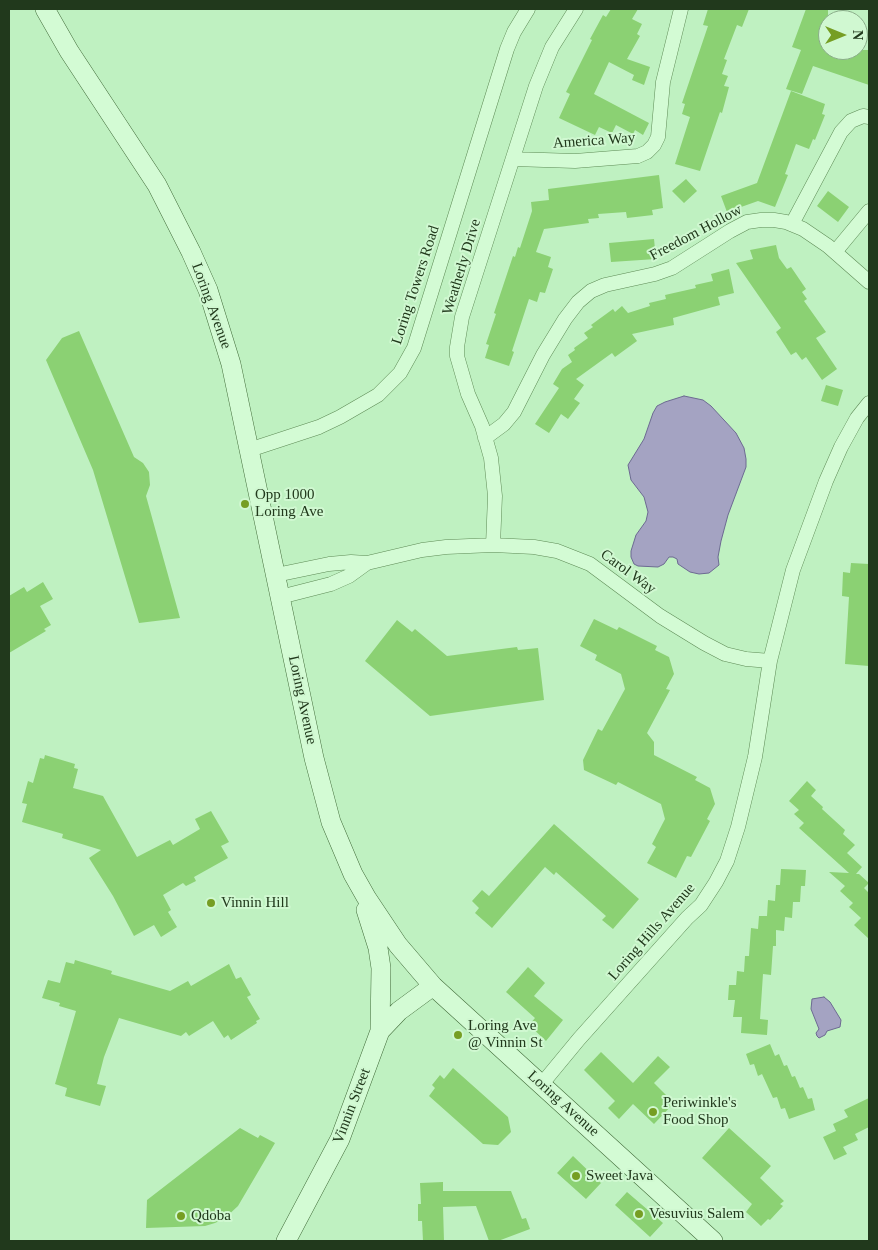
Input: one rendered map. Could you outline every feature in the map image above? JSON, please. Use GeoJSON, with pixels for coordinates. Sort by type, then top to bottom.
{"type":"FeatureCollection","features":[{"type":"Feature","properties":{"kind":"main road","name":"Loring Avenue"},"geometry":{"type":"LineString","coordinates":[[45,9],[69,51],[157,185],[200,271],[215,310],[231,364],[314,758],[331,822],[353,874],[398,945],[433,986],[713,1241]]}},
{"type":"Feature","properties":{"kind":"main road"},"geometry":{"type":"LineString","coordinates":[[353,874],[378,948],[381,987],[380,1031]]}},
{"type":"Feature","properties":{"kind":"main road","name":"Vinnin Street"},"geometry":{"type":"LineString","coordinates":[[286,1241],[340,1139],[380,1031],[399,1011],[433,986]]}},
{"type":"Feature","properties":{"kind":"street","name":"Loring Towers Road"},"geometry":{"type":"LineString","coordinates":[[249,450],[319,427],[340,417],[378,395],[400,373],[414,348],[514,32],[528,9]]}},
{"type":"Feature","properties":{"kind":"street","name":"Weatherly Drive"},"geometry":{"type":"LineString","coordinates":[[493,545],[494,477],[491,458],[482,426],[468,394],[457,356],[457,347],[462,317],[536,86],[546,59],[576,9]]}},
{"type":"Feature","properties":{"kind":"street","name":"America Way"},"geometry":{"type":"LineString","coordinates":[[513,159],[575,161],[638,156],[647,152],[654,145],[658,137],[663,82],[681,9]]}},
{"type":"Feature","properties":{"kind":"street"},"geometry":{"type":"LineString","coordinates":[[792,224],[841,132],[850,121],[863,116],[869,117]]}},
{"type":"Feature","properties":{"kind":"street"},"geometry":{"type":"LineString","coordinates":[[835,252],[869,211]]}},
{"type":"Feature","properties":{"kind":"street","name":"Freedom Hollow"},"geometry":{"type":"LineString","coordinates":[[485,438],[504,424],[514,412],[543,355],[565,319],[578,302],[590,291],[605,285],[655,274],[672,268],[730,231],[748,222],[774,220],[792,224],[803,229],[835,252],[869,282]]}},
{"type":"Feature","properties":{"kind":"street"},"geometry":{"type":"LineString","coordinates":[[770,661],[793,570],[826,481],[841,447],[857,418],[869,403]]}},
{"type":"Feature","properties":{"kind":"street","name":"Carol Way"},"geometry":{"type":"LineString","coordinates":[[276,575],[329,564],[368,563],[422,550],[493,545],[557,550],[590,564],[660,616],[704,643],[726,654],[746,659],[770,661]]}},
{"type":"Feature","properties":{"kind":"street","name":"Carol Way"},"geometry":{"type":"LineString","coordinates":[[280,597],[331,584],[350,576],[368,563]]}},
{"type":"Feature","properties":{"kind":"street","name":"Loring Hills Avenue"},"geometry":{"type":"LineString","coordinates":[[541,1085],[579,1039],[681,924],[701,905],[716,882],[727,861],[738,828],[756,757],[770,661]]}},
{"type":"Feature","properties":{"kind":"water"},"geometry":{"type":"Polygon","coordinates":[[[684,396],[703,400],[711,406],[736,433],[744,448],[746,459],[746,467],[728,515],[721,541],[718,557],[719,565],[709,573],[699,574],[690,572],[678,564],[677,559],[673,557],[669,557],[664,564],[658,567],[638,566],[634,564],[631,557],[636,535],[646,521],[648,512],[644,497],[631,480],[628,465],[644,439],[657,406],[684,396]]]}},
{"type":"Feature","properties":{"kind":"water"},"geometry":{"type":"Polygon","coordinates":[[[824,997],[830,1002],[841,1020],[840,1027],[827,1031],[825,1035],[819,1038],[816,1033],[819,1029],[811,1009],[812,999],[824,997]]]}},
{"type":"Feature","properties":{"kind":"building"},"geometry":{"type":"Polygon","coordinates":[[[611,9],[638,9],[632,19],[642,24],[637,34],[640,36],[627,59],[650,67],[644,85],[632,80],[634,75],[609,62],[594,94],[649,123],[643,135],[635,130],[633,134],[616,125],[612,133],[599,127],[595,135],[559,118],[570,94],[566,92],[592,40],[590,39],[603,15],[606,17],[611,9]]]}},
{"type":"Feature","properties":{"kind":"building"},"geometry":{"type":"Polygon","coordinates":[[[708,9],[749,9],[742,27],[737,25],[724,59],[727,60],[722,74],[728,76],[724,86],[729,87],[722,113],[720,112],[700,171],[675,164],[690,117],[682,114],[685,104],[682,103],[708,26],[703,25],[708,9]]]}},
{"type":"Feature","properties":{"kind":"building"},"geometry":{"type":"Polygon","coordinates":[[[806,9],[828,9],[818,10],[818,60],[868,60],[869,50],[869,85],[813,66],[802,94],[786,89],[801,50],[792,47],[806,9]]]}},
{"type":"Feature","properties":{"kind":"building"},"geometry":{"type":"Polygon","coordinates":[[[791,91],[825,104],[822,114],[825,115],[815,140],[813,139],[809,149],[796,144],[785,174],[788,175],[775,207],[758,201],[727,212],[721,196],[757,183],[791,91]]]}},
{"type":"Feature","properties":{"kind":"building"},"geometry":{"type":"Polygon","coordinates":[[[659,175],[663,208],[652,210],[653,215],[627,218],[626,212],[598,214],[599,218],[588,219],[589,223],[544,229],[536,252],[551,257],[548,267],[553,269],[545,293],[540,292],[537,302],[529,299],[509,366],[485,358],[489,345],[486,344],[496,314],[494,313],[513,256],[515,257],[518,247],[520,248],[532,211],[531,202],[549,200],[548,189],[659,175]]]}},
{"type":"Feature","properties":{"kind":"building"},"geometry":{"type":"Polygon","coordinates":[[[686,179],[697,191],[684,203],[672,191],[686,179]]]}},
{"type":"Feature","properties":{"kind":"building"},"geometry":{"type":"Polygon","coordinates":[[[828,191],[849,207],[838,222],[817,206],[828,191]]]}},
{"type":"Feature","properties":{"kind":"building"},"geometry":{"type":"Polygon","coordinates":[[[654,239],[656,259],[611,262],[609,243],[654,239]]]}},
{"type":"Feature","properties":{"kind":"building"},"geometry":{"type":"Polygon","coordinates":[[[776,245],[779,258],[787,269],[791,267],[806,289],[802,292],[807,299],[804,301],[826,332],[816,338],[837,369],[822,380],[806,357],[802,360],[796,352],[791,355],[776,332],[781,328],[736,263],[753,259],[750,250],[776,245]]]}},
{"type":"Feature","properties":{"kind":"building"},"geometry":{"type":"Polygon","coordinates":[[[729,269],[734,293],[718,297],[720,305],[673,318],[674,325],[632,334],[637,341],[615,357],[612,353],[576,379],[584,385],[574,399],[580,403],[568,419],[561,414],[549,433],[535,424],[559,388],[553,384],[562,369],[572,362],[568,355],[588,338],[584,333],[593,327],[591,325],[613,309],[615,312],[622,306],[628,313],[650,306],[649,303],[666,299],[665,295],[696,288],[695,285],[713,281],[711,274],[729,269]]]}},
{"type":"Feature","properties":{"kind":"building"},"geometry":{"type":"Polygon","coordinates":[[[79,331],[134,457],[143,463],[149,472],[150,485],[146,496],[180,618],[139,623],[93,470],[46,360],[62,338],[79,331]]]}},
{"type":"Feature","properties":{"kind":"building"},"geometry":{"type":"Polygon","coordinates":[[[826,385],[843,390],[838,406],[821,401],[826,385]]]}},
{"type":"Feature","properties":{"kind":"building"},"geometry":{"type":"Polygon","coordinates":[[[851,563],[869,564],[869,666],[845,664],[849,597],[842,596],[843,572],[850,573],[851,563]]]}},
{"type":"Feature","properties":{"kind":"building"},"geometry":{"type":"Polygon","coordinates":[[[43,582],[53,599],[40,606],[51,625],[44,629],[46,631],[9,653],[9,596],[24,587],[27,592],[43,582]]]}},
{"type":"Feature","properties":{"kind":"building"},"geometry":{"type":"Polygon","coordinates":[[[594,619],[617,630],[619,627],[657,646],[655,650],[669,657],[674,674],[666,689],[670,690],[647,733],[654,742],[654,755],[697,777],[695,780],[710,788],[715,804],[707,819],[710,821],[691,857],[687,856],[676,878],[647,863],[656,847],[652,844],[665,819],[661,804],[618,782],[616,785],[584,770],[583,760],[598,729],[602,731],[625,689],[621,674],[595,660],[597,655],[580,646],[594,619]]]}},
{"type":"Feature","properties":{"kind":"building"},"geometry":{"type":"Polygon","coordinates":[[[397,620],[412,632],[415,629],[447,656],[517,647],[518,650],[538,648],[544,700],[430,716],[365,661],[397,620]]]}},
{"type":"Feature","properties":{"kind":"building"},"geometry":{"type":"Polygon","coordinates":[[[45,755],[75,764],[74,768],[78,769],[73,788],[103,796],[137,857],[170,840],[173,845],[200,829],[195,819],[211,811],[229,842],[221,846],[228,858],[194,877],[196,881],[186,886],[183,883],[163,895],[171,910],[168,912],[177,927],[161,937],[154,925],[134,936],[113,896],[89,858],[101,850],[62,838],[63,834],[22,822],[27,804],[22,803],[28,781],[33,783],[40,758],[44,759],[45,755]]]}},
{"type":"Feature","properties":{"kind":"building"},"geometry":{"type":"Polygon","coordinates":[[[807,781],[816,790],[811,796],[845,830],[843,834],[855,845],[847,853],[862,867],[856,874],[859,874],[869,883],[864,888],[869,893],[869,939],[854,925],[861,918],[849,907],[853,903],[840,891],[845,886],[829,872],[849,873],[799,828],[804,823],[794,814],[799,810],[789,801],[807,781]]]}},
{"type":"Feature","properties":{"kind":"building"},"geometry":{"type":"Polygon","coordinates":[[[554,824],[639,899],[613,929],[602,920],[606,916],[556,872],[554,875],[545,867],[492,928],[475,913],[479,908],[472,901],[482,890],[489,896],[554,824]]]}},
{"type":"Feature","properties":{"kind":"building"},"geometry":{"type":"Polygon","coordinates":[[[781,869],[806,870],[805,886],[801,886],[800,902],[793,902],[792,918],[785,917],[784,931],[776,930],[776,946],[773,946],[771,975],[763,974],[760,1019],[768,1020],[767,1035],[741,1033],[742,1017],[733,1017],[735,1000],[728,1000],[729,985],[736,985],[737,971],[744,972],[745,956],[749,956],[751,928],[758,929],[759,916],[767,916],[768,900],[775,901],[776,885],[780,885],[781,869]]]}},
{"type":"Feature","properties":{"kind":"building"},"geometry":{"type":"Polygon","coordinates":[[[75,960],[112,971],[111,974],[170,991],[188,981],[191,986],[229,964],[236,979],[241,977],[251,995],[247,997],[260,1019],[231,1040],[228,1035],[224,1038],[213,1021],[189,1036],[186,1032],[181,1036],[119,1018],[104,1057],[97,1084],[106,1086],[100,1106],[65,1096],[67,1088],[55,1084],[76,1011],[59,1006],[60,1003],[42,998],[48,980],[60,983],[66,962],[74,964],[75,960]]]}},
{"type":"Feature","properties":{"kind":"building"},"geometry":{"type":"Polygon","coordinates":[[[528,967],[545,983],[534,996],[563,1020],[546,1041],[529,1025],[535,1018],[506,992],[528,967]]]}},
{"type":"Feature","properties":{"kind":"building"},"geometry":{"type":"Polygon","coordinates":[[[770,1044],[775,1056],[779,1054],[784,1066],[787,1065],[792,1077],[795,1076],[800,1088],[803,1087],[808,1099],[812,1098],[815,1110],[789,1119],[785,1108],[781,1109],[777,1097],[773,1098],[762,1074],[758,1076],[754,1064],[750,1065],[746,1054],[770,1044]]]}},
{"type":"Feature","properties":{"kind":"building"},"geometry":{"type":"Polygon","coordinates":[[[601,1052],[633,1083],[658,1056],[670,1067],[654,1083],[674,1103],[654,1124],[633,1104],[619,1119],[608,1108],[615,1101],[584,1070],[601,1052]]]}},
{"type":"Feature","properties":{"kind":"building"},"geometry":{"type":"Polygon","coordinates":[[[453,1068],[508,1117],[511,1132],[498,1145],[483,1144],[429,1096],[435,1088],[432,1085],[440,1075],[444,1079],[453,1068]]]}},
{"type":"Feature","properties":{"kind":"building"},"geometry":{"type":"Polygon","coordinates":[[[869,1098],[869,1127],[855,1134],[858,1140],[843,1147],[847,1154],[834,1160],[823,1137],[836,1131],[833,1124],[848,1117],[844,1110],[869,1098]]]}},
{"type":"Feature","properties":{"kind":"building"},"geometry":{"type":"Polygon","coordinates":[[[240,1128],[258,1138],[260,1135],[275,1143],[238,1206],[225,1218],[205,1226],[146,1228],[147,1200],[240,1128]]]}},
{"type":"Feature","properties":{"kind":"building"},"geometry":{"type":"Polygon","coordinates":[[[729,1128],[771,1166],[760,1178],[784,1201],[780,1204],[783,1206],[770,1220],[768,1219],[761,1226],[746,1212],[752,1204],[702,1158],[729,1128]]]}},
{"type":"Feature","properties":{"kind":"building","name":"Sweet Java"},"geometry":{"type":"Polygon","coordinates":[[[573,1156],[601,1183],[586,1199],[557,1173],[573,1156]]]}},
{"type":"Feature","properties":{"kind":"building"},"geometry":{"type":"Polygon","coordinates":[[[443,1182],[443,1191],[511,1191],[522,1219],[526,1218],[530,1229],[498,1241],[489,1241],[476,1206],[443,1207],[444,1241],[423,1241],[422,1221],[418,1221],[418,1204],[421,1204],[420,1183],[443,1182]]]}},
{"type":"Feature","properties":{"kind":"building","name":"Vesuvius Salem"},"geometry":{"type":"Polygon","coordinates":[[[627,1192],[663,1223],[650,1237],[615,1205],[627,1192]]]}},
{"type":"Feature","properties":{"kind":"place","name":"Opp 1000 Loring Ave"},"geometry":{"type":"Point","coordinates":[245,504]}},
{"type":"Feature","properties":{"kind":"place","name":"Vinnin Hill"},"geometry":{"type":"Point","coordinates":[211,903]}},
{"type":"Feature","properties":{"kind":"place","name":"Loring Ave @ Vinnin St"},"geometry":{"type":"Point","coordinates":[458,1035]}},
{"type":"Feature","properties":{"kind":"place","name":"Periwinkle's Food Shop"},"geometry":{"type":"Point","coordinates":[653,1112]}},
{"type":"Feature","properties":{"kind":"place","name":"Sweet Java"},"geometry":{"type":"Point","coordinates":[576,1176]}},
{"type":"Feature","properties":{"kind":"place","name":"Vesuvius Salem"},"geometry":{"type":"Point","coordinates":[639,1214]}},
{"type":"Feature","properties":{"kind":"place","name":"Qdoba"},"geometry":{"type":"Point","coordinates":[181,1216]}}]}
